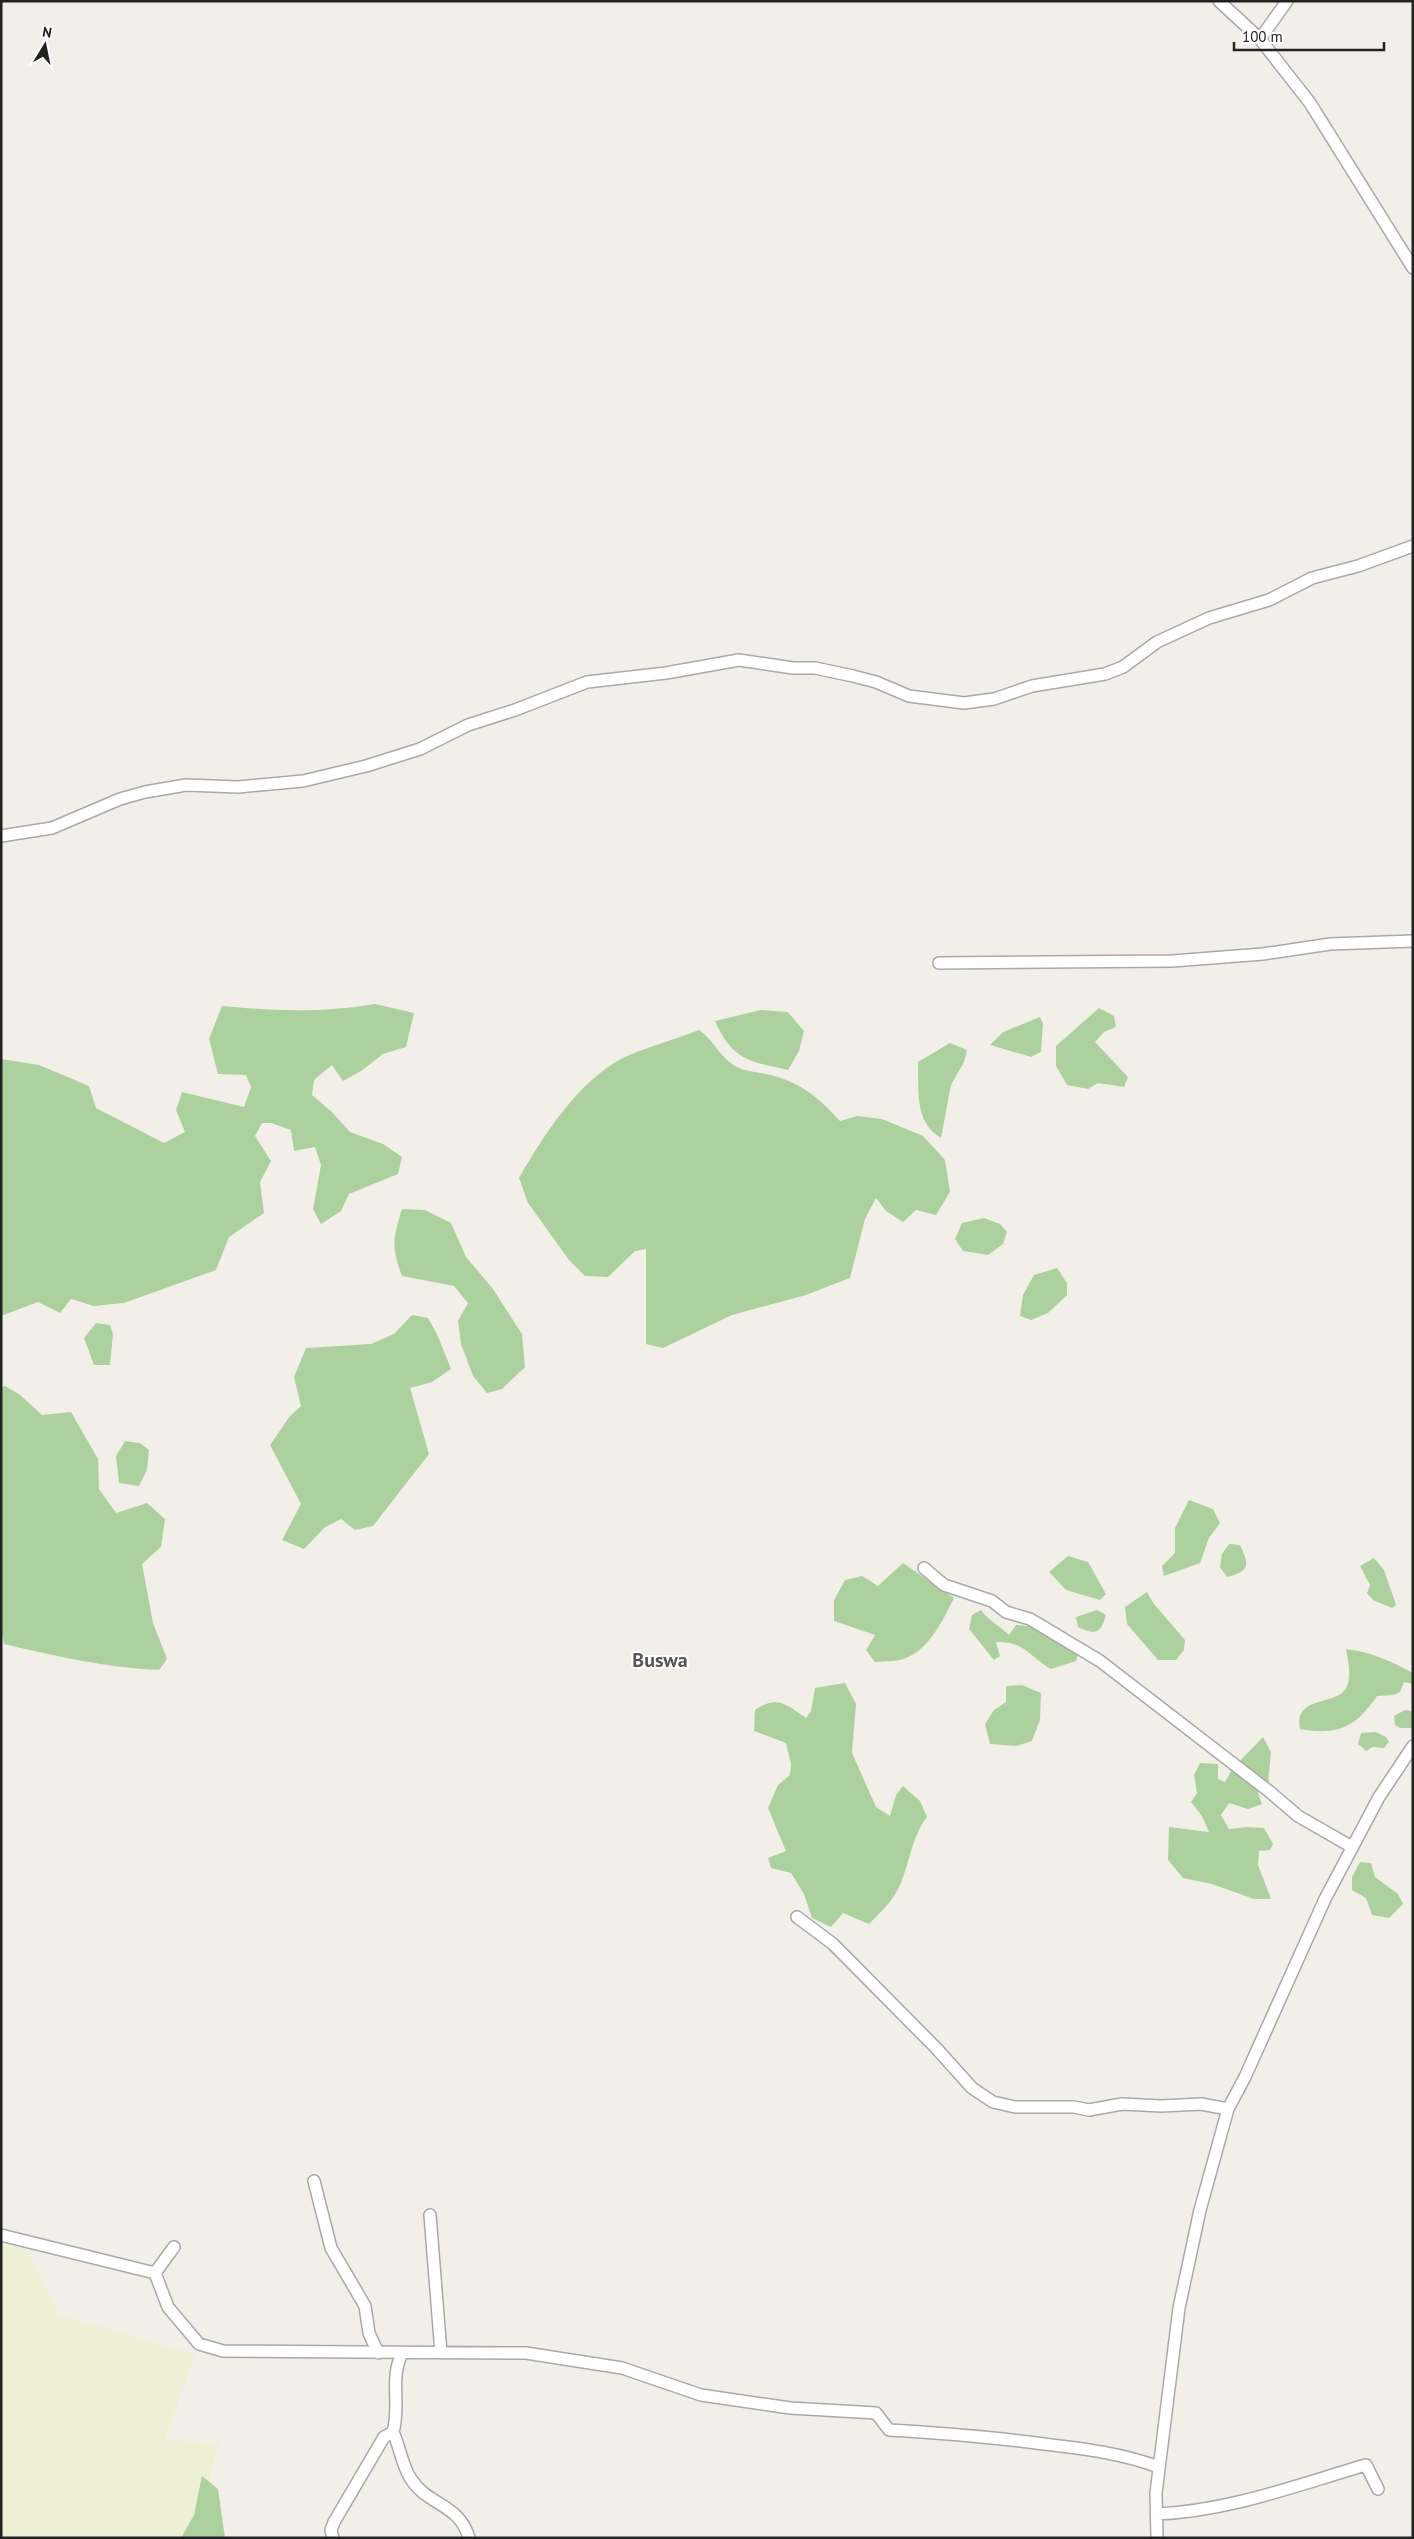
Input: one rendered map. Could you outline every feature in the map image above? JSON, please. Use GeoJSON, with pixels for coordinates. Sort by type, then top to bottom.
{"type":"FeatureCollection","features":[{"type":"Feature","properties":{"kind":"street"},"geometry":{"type":"LineString","coordinates":[[1219,1],[1260,39],[1310,103],[1413,268]]}},
{"type":"Feature","properties":{"kind":"street"},"geometry":{"type":"LineString","coordinates":[[1260,39],[1287,1]]}},
{"type":"Feature","properties":{"kind":"street"},"geometry":{"type":"LineString","coordinates":[[1,836],[52,828],[120,799],[145,792],[186,785],[238,787],[303,780],[366,766],[420,749],[468,725],[515,710],[588,682],[740,660],[793,668],[815,668],[853,676],[876,682],[909,696],[964,703],[994,699],[1032,686],[1105,674],[1123,667],[1157,642],[1209,618],[1270,600],[1312,578],[1358,566],[1413,546]]}},
{"type":"Feature","properties":{"kind":"street"},"geometry":{"type":"LineString","coordinates":[[939,963],[1172,961],[1263,954],[1330,944],[1413,941]]}},
{"type":"Feature","properties":{"kind":"street"},"geometry":{"type":"LineString","coordinates":[[924,1568],[944,1585],[992,1601],[1006,1612],[1030,1619],[1100,1661],[1270,1792],[1298,1816],[1352,1847]]}},
{"type":"Feature","properties":{"kind":"street"},"geometry":{"type":"LineString","coordinates":[[1157,2538],[1159,2467],[1179,2308],[1200,2210],[1228,2109],[1245,2076],[1297,1956],[1352,1847],[1379,1797],[1413,1746]]}},
{"type":"Feature","properties":{"kind":"street"},"geometry":{"type":"LineString","coordinates":[[797,1917],[833,1944],[937,2049],[972,2088],[993,2102],[1014,2107],[1074,2107],[1089,2110],[1122,2104],[1161,2106],[1201,2104],[1228,2109]]}},
{"type":"Feature","properties":{"kind":"street"},"geometry":{"type":"LineString","coordinates":[[314,2181],[331,2248],[365,2306],[369,2333],[378,2353]]}},
{"type":"Feature","properties":{"kind":"street"},"geometry":{"type":"LineString","coordinates":[[430,2216],[440,2353]]}},
{"type":"Feature","properties":{"kind":"street"},"geometry":{"type":"LineString","coordinates":[[1,2235],[155,2273]]}},
{"type":"Feature","properties":{"kind":"street"},"geometry":{"type":"LineString","coordinates":[[155,2273],[174,2247]]}},
{"type":"Feature","properties":{"kind":"street"},"geometry":{"type":"LineString","coordinates":[[155,2273],[168,2307],[199,2344],[223,2351],[526,2353],[622,2368],[700,2395],[790,2408],[876,2413],[889,2430],[985,2436],[1080,2448],[1126,2456],[1159,2467]]}},
{"type":"Feature","properties":{"kind":"street"},"geometry":{"type":"LineString","coordinates":[[402,2353],[396,2367],[394,2394],[398,2416],[393,2432],[411,2479],[428,2496],[457,2514],[469,2538]]}},
{"type":"Feature","properties":{"kind":"street"},"geometry":{"type":"LineString","coordinates":[[333,2538],[331,2530],[334,2522],[384,2437],[393,2432]]}},
{"type":"Feature","properties":{"kind":"street"},"geometry":{"type":"LineString","coordinates":[[1157,2514],[1193,2512],[1268,2495],[1366,2465],[1378,2489]]}},
{"type":"Feature","properties":{"kind":"green space"},"geometry":{"type":"Polygon","coordinates":[[[375,1004],[414,1013],[406,1047],[383,1054],[361,1071],[343,1081],[332,1065],[314,1080],[312,1095],[332,1112],[350,1132],[383,1144],[402,1157],[398,1174],[349,1194],[341,1211],[321,1224],[313,1209],[321,1165],[315,1147],[294,1151],[291,1130],[271,1123],[262,1123],[255,1136],[271,1161],[260,1182],[264,1213],[229,1237],[216,1270],[124,1303],[94,1306],[71,1299],[60,1313],[38,1302],[1,1316],[1,1059],[39,1065],[89,1086],[96,1108],[164,1143],[185,1132],[176,1110],[182,1092],[244,1107],[251,1087],[246,1075],[218,1074],[209,1039],[222,1006],[298,1010],[336,1009],[375,1004]]]}},
{"type":"Feature","properties":{"kind":"green space"},"geometry":{"type":"Polygon","coordinates":[[[1099,1008],[1114,1016],[1116,1027],[1104,1032],[1095,1042],[1128,1077],[1124,1087],[1098,1083],[1088,1089],[1067,1085],[1056,1066],[1056,1046],[1099,1008]]]}},
{"type":"Feature","properties":{"kind":"green space"},"geometry":{"type":"Polygon","coordinates":[[[761,1010],[788,1012],[804,1031],[799,1051],[788,1070],[753,1061],[736,1052],[715,1021],[761,1010]]]}},
{"type":"Feature","properties":{"kind":"green space"},"geometry":{"type":"Polygon","coordinates":[[[1040,1017],[1043,1024],[1041,1052],[1031,1057],[990,1045],[1003,1032],[1040,1017]]]}},
{"type":"Feature","properties":{"kind":"green space"},"geometry":{"type":"Polygon","coordinates":[[[699,1030],[731,1063],[741,1069],[771,1075],[801,1087],[817,1098],[840,1121],[857,1116],[882,1119],[923,1136],[945,1160],[950,1192],[936,1215],[916,1210],[903,1222],[886,1211],[876,1198],[865,1219],[850,1278],[806,1295],[732,1315],[663,1348],[646,1344],[646,1249],[635,1251],[608,1277],[585,1276],[569,1260],[528,1203],[519,1178],[551,1127],[592,1080],[623,1058],[699,1030]]]}},
{"type":"Feature","properties":{"kind":"green space"},"geometry":{"type":"Polygon","coordinates":[[[950,1043],[967,1050],[964,1062],[951,1085],[941,1138],[932,1131],[922,1114],[918,1062],[950,1043]]]}},
{"type":"Feature","properties":{"kind":"green space"},"geometry":{"type":"Polygon","coordinates":[[[402,1209],[425,1210],[451,1223],[466,1257],[493,1289],[522,1334],[525,1367],[502,1389],[487,1393],[473,1376],[461,1344],[458,1321],[468,1303],[454,1286],[402,1276],[394,1242],[402,1209]]]}},
{"type":"Feature","properties":{"kind":"green space"},"geometry":{"type":"Polygon","coordinates":[[[984,1218],[1000,1224],[1007,1232],[1003,1244],[988,1255],[963,1251],[955,1239],[962,1223],[984,1218]]]}},
{"type":"Feature","properties":{"kind":"green space"},"geometry":{"type":"Polygon","coordinates":[[[1057,1268],[1067,1283],[1067,1295],[1048,1313],[1031,1320],[1020,1316],[1023,1295],[1034,1275],[1057,1268]]]}},
{"type":"Feature","properties":{"kind":"green space"},"geometry":{"type":"Polygon","coordinates":[[[412,1315],[428,1318],[437,1334],[451,1369],[432,1382],[410,1388],[429,1454],[373,1526],[355,1530],[341,1519],[324,1528],[304,1549],[282,1540],[301,1504],[270,1445],[290,1416],[301,1406],[294,1377],[306,1348],[371,1344],[394,1334],[412,1315]]]}},
{"type":"Feature","properties":{"kind":"green space"},"geometry":{"type":"Polygon","coordinates":[[[96,1323],[110,1325],[113,1334],[110,1365],[94,1365],[84,1338],[96,1323]]]}},
{"type":"Feature","properties":{"kind":"green space"},"geometry":{"type":"Polygon","coordinates":[[[5,1386],[19,1394],[42,1415],[71,1412],[98,1459],[99,1489],[116,1513],[147,1503],[165,1519],[161,1547],[142,1564],[153,1623],[167,1659],[159,1670],[101,1664],[4,1644],[1,1627],[1,1388],[5,1386]]]}},
{"type":"Feature","properties":{"kind":"green space"},"geometry":{"type":"Polygon","coordinates":[[[125,1441],[140,1443],[149,1450],[147,1470],[139,1486],[119,1483],[116,1456],[125,1441]]]}},
{"type":"Feature","properties":{"kind":"green space"},"geometry":{"type":"Polygon","coordinates":[[[1189,1500],[1213,1509],[1220,1523],[1209,1538],[1200,1563],[1164,1576],[1162,1566],[1175,1553],[1175,1528],[1189,1500]]]}},
{"type":"Feature","properties":{"kind":"green space"},"geometry":{"type":"Polygon","coordinates":[[[1229,1544],[1240,1545],[1245,1557],[1246,1566],[1235,1575],[1227,1577],[1220,1567],[1222,1554],[1229,1544]]]}},
{"type":"Feature","properties":{"kind":"green space"},"geometry":{"type":"Polygon","coordinates":[[[1068,1556],[1088,1562],[1106,1594],[1100,1600],[1066,1590],[1049,1572],[1068,1556]]]}},
{"type":"Feature","properties":{"kind":"green space"},"geometry":{"type":"Polygon","coordinates":[[[1374,1558],[1384,1570],[1396,1605],[1392,1608],[1373,1600],[1367,1593],[1370,1585],[1360,1566],[1374,1558]]]}},
{"type":"Feature","properties":{"kind":"green space"},"geometry":{"type":"Polygon","coordinates":[[[903,1563],[954,1598],[935,1632],[922,1648],[903,1659],[875,1662],[866,1650],[875,1635],[834,1621],[834,1600],[845,1580],[862,1576],[878,1586],[903,1563]]]}},
{"type":"Feature","properties":{"kind":"green space"},"geometry":{"type":"Polygon","coordinates":[[[1147,1592],[1154,1604],[1185,1640],[1184,1650],[1176,1660],[1158,1660],[1127,1624],[1125,1607],[1147,1592]]]}},
{"type":"Feature","properties":{"kind":"green space"},"geometry":{"type":"Polygon","coordinates":[[[981,1610],[1009,1635],[1016,1625],[1029,1626],[1078,1654],[1076,1661],[1051,1669],[1026,1650],[1006,1642],[996,1642],[1000,1656],[994,1660],[969,1629],[972,1615],[981,1610]]]}},
{"type":"Feature","properties":{"kind":"green space"},"geometry":{"type":"Polygon","coordinates":[[[1097,1610],[1106,1615],[1099,1629],[1093,1632],[1078,1627],[1076,1617],[1097,1610]]]}},
{"type":"Feature","properties":{"kind":"green space"},"geometry":{"type":"Polygon","coordinates":[[[1346,1649],[1389,1661],[1413,1673],[1413,1684],[1404,1682],[1400,1692],[1394,1695],[1377,1696],[1361,1715],[1345,1727],[1325,1731],[1300,1729],[1299,1719],[1302,1712],[1315,1703],[1338,1695],[1347,1687],[1349,1670],[1346,1649]]]}},
{"type":"Feature","properties":{"kind":"green space"},"geometry":{"type":"Polygon","coordinates":[[[845,1683],[856,1704],[852,1753],[876,1807],[890,1816],[896,1795],[903,1786],[920,1801],[927,1817],[918,1832],[900,1885],[886,1906],[869,1924],[843,1913],[831,1927],[812,1918],[804,1894],[791,1873],[771,1868],[768,1858],[786,1851],[768,1808],[778,1785],[790,1775],[791,1764],[786,1743],[754,1731],[755,1710],[763,1705],[776,1702],[787,1705],[806,1718],[811,1711],[815,1688],[845,1683]]]}},
{"type":"Feature","properties":{"kind":"green space"},"geometry":{"type":"Polygon","coordinates":[[[1022,1685],[1041,1693],[1040,1720],[1032,1741],[1016,1746],[990,1744],[985,1724],[994,1710],[1006,1702],[1006,1686],[1022,1685]]]}},
{"type":"Feature","properties":{"kind":"green space"},"geometry":{"type":"Polygon","coordinates":[[[1405,1710],[1413,1711],[1413,1728],[1400,1728],[1395,1725],[1394,1716],[1405,1710]]]}},
{"type":"Feature","properties":{"kind":"green space"},"geometry":{"type":"Polygon","coordinates":[[[1376,1732],[1386,1737],[1389,1742],[1384,1748],[1373,1747],[1366,1751],[1358,1744],[1361,1733],[1376,1732]]]}},
{"type":"Feature","properties":{"kind":"green space"},"geometry":{"type":"Polygon","coordinates":[[[1263,1737],[1271,1752],[1268,1784],[1255,1784],[1262,1804],[1248,1809],[1229,1803],[1221,1815],[1229,1829],[1264,1828],[1273,1844],[1270,1850],[1259,1851],[1258,1865],[1271,1899],[1254,1899],[1212,1884],[1183,1878],[1168,1860],[1169,1827],[1209,1832],[1202,1816],[1191,1802],[1197,1793],[1194,1775],[1200,1763],[1218,1764],[1218,1779],[1225,1782],[1233,1768],[1263,1737]]]}},
{"type":"Feature","properties":{"kind":"green space"},"geometry":{"type":"Polygon","coordinates":[[[1360,1862],[1371,1863],[1375,1877],[1398,1894],[1403,1904],[1389,1918],[1372,1915],[1366,1898],[1352,1890],[1352,1877],[1360,1862]]]}},
{"type":"Feature","properties":{"kind":"green space"},"geometry":{"type":"Polygon","coordinates":[[[1,2230],[19,2235],[59,2315],[195,2354],[165,2440],[219,2443],[195,2538],[1,2538],[1,2230]]]}},
{"type":"Feature","properties":{"kind":"green space"},"geometry":{"type":"Polygon","coordinates":[[[202,2476],[218,2489],[225,2538],[181,2538],[194,2515],[202,2476]]]}},
{"type":"Feature","properties":{"kind":"district","name":"Buswa"},"geometry":{"type":"Point","coordinates":[660,1660]}}]}
